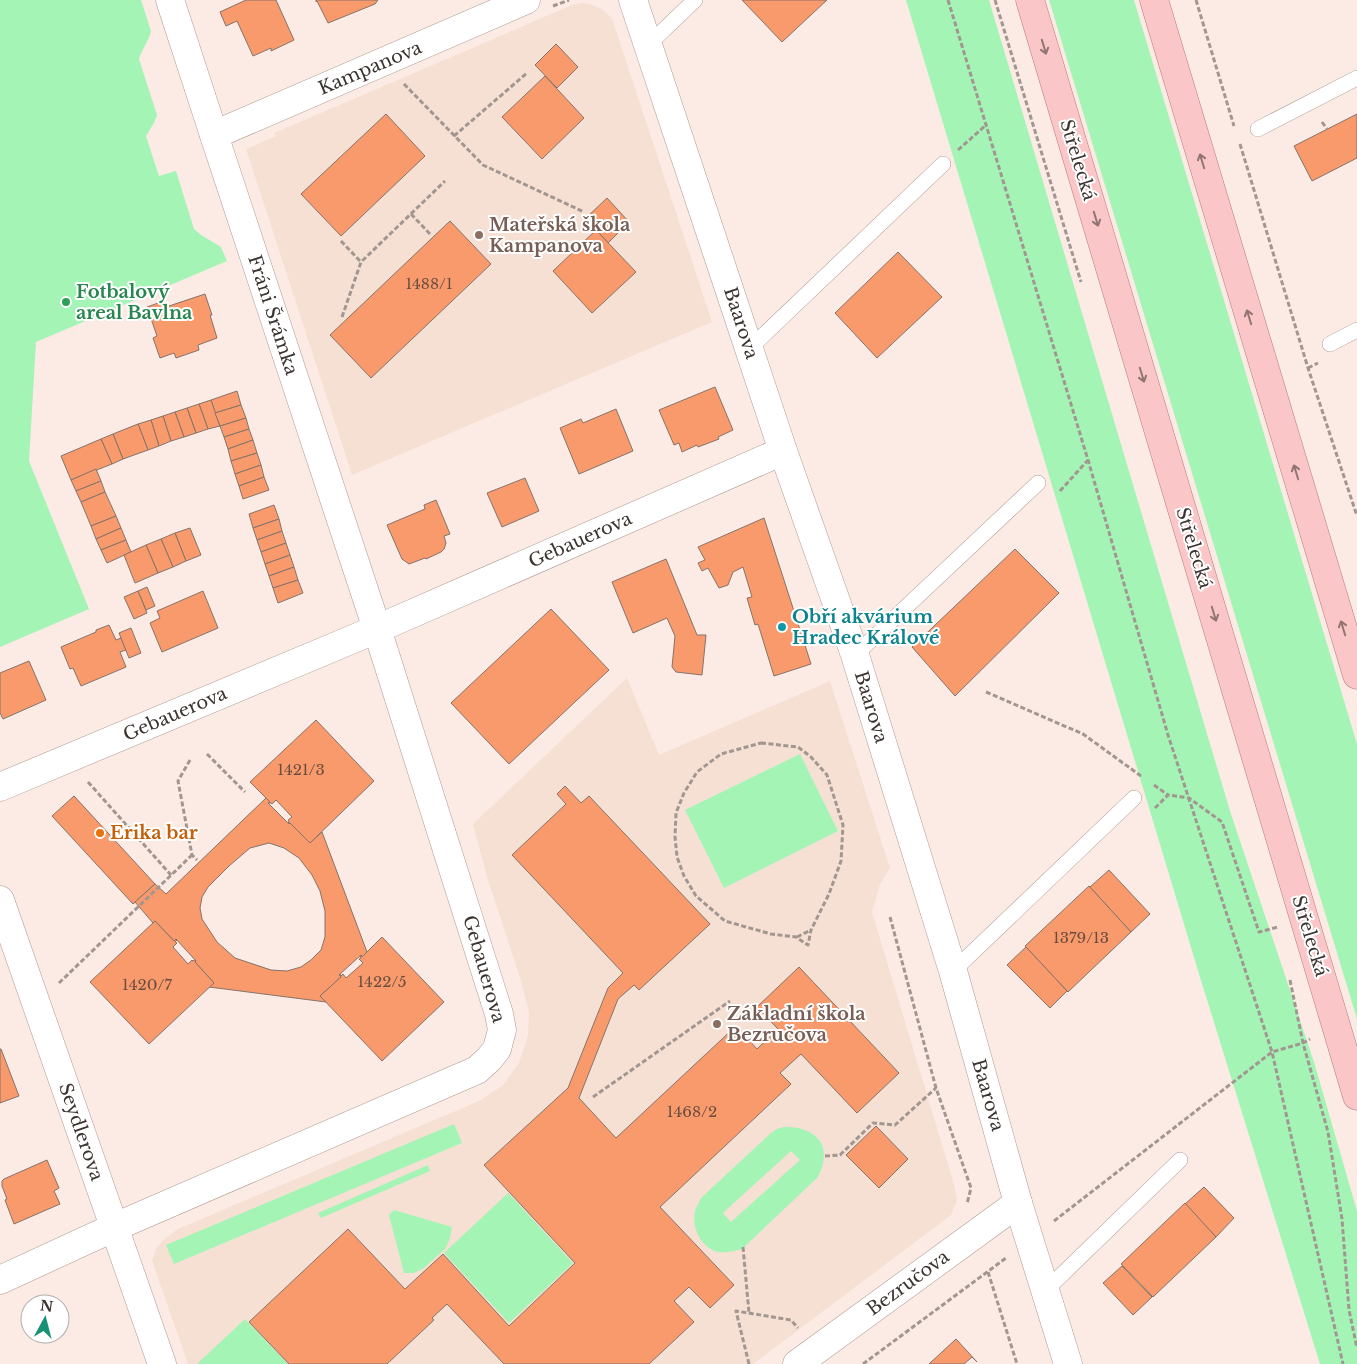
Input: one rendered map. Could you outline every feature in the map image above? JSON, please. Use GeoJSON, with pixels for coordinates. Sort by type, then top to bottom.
{"type":"FeatureCollection","features":[{"type":"Feature","properties":{"kind":"main road","name":"Střelecká"},"geometry":{"type":"LineString","coordinates":[[1030,0],[1357,1096]]}},
{"type":"Feature","properties":{"kind":"main road"},"geometry":{"type":"LineString","coordinates":[[1154,0],[1357,675]]}},
{"type":"Feature","properties":{"kind":"street","name":"Fráni Šrámka"},"geometry":{"type":"LineString","coordinates":[[170,0],[377,629]]}},
{"type":"Feature","properties":{"kind":"street","name":"Kampanova"},"geometry":{"type":"LineString","coordinates":[[214,136],[526,0]]}},
{"type":"Feature","properties":{"kind":"street","name":"Baarova"},"geometry":{"type":"LineString","coordinates":[[633,0],[783,451],[855,655],[953,971],[1018,1203],[1068,1364]]}},
{"type":"Feature","properties":{"kind":"street","name":"Gebauerova"},"geometry":{"type":"LineString","coordinates":[[0,787],[377,629],[783,451]]}},
{"type":"Feature","properties":{"kind":"street","name":"Gebauerova"},"geometry":{"type":"LineString","coordinates":[[0,1280],[115,1227],[477,1070],[497,1049],[502,1030],[499,1014],[377,629]]}},
{"type":"Feature","properties":{"kind":"street","name":"Seydlerova"},"geometry":{"type":"LineString","coordinates":[[0,900],[162,1364]]}},
{"type":"Feature","properties":{"kind":"street","name":"Bezručova"},"geometry":{"type":"LineString","coordinates":[[797,1364],[1018,1203]]}},
{"type":"Feature","properties":{"kind":"lane"},"geometry":{"type":"LineString","coordinates":[[648,45],[696,0]]}},
{"type":"Feature","properties":{"kind":"lane"},"geometry":{"type":"LineString","coordinates":[[1258,128],[1357,78]]}},
{"type":"Feature","properties":{"kind":"lane"},"geometry":{"type":"LineString","coordinates":[[750,348],[943,164]]}},
{"type":"Feature","properties":{"kind":"lane"},"geometry":{"type":"LineString","coordinates":[[1330,344],[1357,330]]}},
{"type":"Feature","properties":{"kind":"lane"},"geometry":{"type":"LineString","coordinates":[[855,655],[1038,483]]}},
{"type":"Feature","properties":{"kind":"lane"},"geometry":{"type":"LineString","coordinates":[[953,971],[1134,798]]}},
{"type":"Feature","properties":{"kind":"lane"},"geometry":{"type":"LineString","coordinates":[[1045,1291],[1180,1160]]}},
{"type":"Feature","properties":{"kind":"path"},"geometry":{"type":"LineString","coordinates":[[948,0],[1086,451],[1168,735],[1272,1052],[1343,1364]]}},
{"type":"Feature","properties":{"kind":"path"},"geometry":{"type":"LineString","coordinates":[[995,0],[1082,286]]}},
{"type":"Feature","properties":{"kind":"path"},"geometry":{"type":"LineString","coordinates":[[1196,0],[1237,134]]}},
{"type":"Feature","properties":{"kind":"path"},"geometry":{"type":"LineString","coordinates":[[454,136],[527,73]]}},
{"type":"Feature","properties":{"kind":"path"},"geometry":{"type":"LineString","coordinates":[[401,81],[483,165],[584,212]]}},
{"type":"Feature","properties":{"kind":"path"},"geometry":{"type":"LineString","coordinates":[[943,164],[986,125]]}},
{"type":"Feature","properties":{"kind":"path"},"geometry":{"type":"LineString","coordinates":[[1240,143],[1304,355],[1357,516]]}},
{"type":"Feature","properties":{"kind":"path"},"geometry":{"type":"LineString","coordinates":[[342,317],[361,262],[445,182]]}},
{"type":"Feature","properties":{"kind":"path"},"geometry":{"type":"LineString","coordinates":[[411,214],[430,234]]}},
{"type":"Feature","properties":{"kind":"path"},"geometry":{"type":"LineString","coordinates":[[340,242],[361,262]]}},
{"type":"Feature","properties":{"kind":"path"},"geometry":{"type":"LineString","coordinates":[[986,692],[1083,734],[1145,778]]}},
{"type":"Feature","properties":{"kind":"path"},"geometry":{"type":"LineString","coordinates":[[761,743],[798,747],[811,757],[827,775],[843,825],[841,861],[829,894],[811,930],[808,945],[796,937],[770,934],[725,921],[696,896],[684,876],[677,857],[675,837],[676,813],[684,793],[697,772],[721,754],[761,743]]}},
{"type":"Feature","properties":{"kind":"path"},"geometry":{"type":"LineString","coordinates":[[207,754],[244,792]]}},
{"type":"Feature","properties":{"kind":"path"},"geometry":{"type":"LineString","coordinates":[[190,760],[178,781],[192,855],[197,860]]}},
{"type":"Feature","properties":{"kind":"path"},"geometry":{"type":"LineString","coordinates":[[87,782],[171,875]]}},
{"type":"Feature","properties":{"kind":"path"},"geometry":{"type":"LineString","coordinates":[[1152,784],[1168,795],[1189,798],[1222,822],[1259,932],[1278,926],[1280,936]]}},
{"type":"Feature","properties":{"kind":"path"},"geometry":{"type":"LineString","coordinates":[[1134,798],[1149,814],[1168,795]]}},
{"type":"Feature","properties":{"kind":"path"},"geometry":{"type":"LineString","coordinates":[[58,984],[192,855]]}},
{"type":"Feature","properties":{"kind":"path"},"geometry":{"type":"LineString","coordinates":[[890,917],[936,1088],[971,1188],[967,1205]]}},
{"type":"Feature","properties":{"kind":"path"},"geometry":{"type":"LineString","coordinates":[[796,937],[811,930]]}},
{"type":"Feature","properties":{"kind":"path"},"geometry":{"type":"LineString","coordinates":[[1289,975],[1303,1043],[1328,1132],[1342,1219],[1349,1310],[1357,1348]]}},
{"type":"Feature","properties":{"kind":"path"},"geometry":{"type":"LineString","coordinates":[[593,1097],[730,1001]]}},
{"type":"Feature","properties":{"kind":"path"},"geometry":{"type":"LineString","coordinates":[[863,1364],[988,1272],[1272,1052],[1303,1043]]}},
{"type":"Feature","properties":{"kind":"path"},"geometry":{"type":"LineString","coordinates":[[824,1156],[840,1154],[874,1122],[895,1125],[936,1088]]}},
{"type":"Feature","properties":{"kind":"path"},"geometry":{"type":"LineString","coordinates":[[743,1247],[749,1313]]}},
{"type":"Feature","properties":{"kind":"path"},"geometry":{"type":"LineString","coordinates":[[988,1272],[1016,1364]]}},
{"type":"Feature","properties":{"kind":"path"},"geometry":{"type":"LineString","coordinates":[[749,1364],[736,1311],[791,1320],[800,1331]]}},
{"type":"Feature","properties":{"kind":"shaded area","name":"Mateřská škola Kampanova"},"geometry":{"type":"Polygon","coordinates":[[[582,3],[602,9],[612,18],[712,322],[352,475],[246,149],[276,136],[274,133],[572,5],[582,3]]]}},
{"type":"Feature","properties":{"kind":"shaded area","name":"Základní škola Bezručova"},"geometry":{"type":"Polygon","coordinates":[[[627,678],[659,755],[830,681],[890,868],[880,884],[872,912],[954,1184],[957,1200],[951,1215],[753,1364],[188,1364],[152,1261],[156,1249],[163,1240],[178,1229],[479,1101],[503,1085],[519,1063],[528,1035],[529,1012],[521,981],[487,877],[473,824],[627,678]]]}},
{"type":"Feature","properties":{"kind":"green space","name":"Fotbalový areal Bavlna"},"geometry":{"type":"Polygon","coordinates":[[[0,0],[141,0],[151,31],[139,59],[157,115],[146,136],[159,176],[176,171],[194,229],[221,247],[227,261],[36,342],[29,461],[89,609],[0,647],[0,0]]]}},
{"type":"Feature","properties":{"kind":"green space"},"geometry":{"type":"Polygon","coordinates":[[[906,0],[989,0],[1230,811],[1314,1062],[1357,1211],[1357,1364],[1320,1364],[1199,974],[906,0]]]}},
{"type":"Feature","properties":{"kind":"green space"},"geometry":{"type":"Polygon","coordinates":[[[1049,0],[1134,0],[1357,744],[1357,1019],[1049,0]]]}},
{"type":"Feature","properties":{"kind":"green space"},"geometry":{"type":"Polygon","coordinates":[[[800,754],[838,831],[724,888],[685,810],[800,754]]]}},
{"type":"Feature","properties":{"kind":"green space"},"geometry":{"type":"Polygon","coordinates":[[[454,1124],[462,1143],[174,1264],[166,1245],[454,1124]]]}},
{"type":"Feature","properties":{"kind":"green space"},"geometry":{"type":"Polygon","coordinates":[[[783,1127],[805,1130],[819,1140],[823,1147],[824,1156],[818,1177],[742,1249],[718,1252],[712,1249],[706,1245],[698,1234],[694,1221],[697,1205],[702,1197],[777,1129],[783,1127]],[[791,1151],[723,1213],[731,1222],[800,1160],[791,1151]]]}},
{"type":"Feature","properties":{"kind":"green space"},"geometry":{"type":"Polygon","coordinates":[[[428,1165],[430,1171],[321,1218],[318,1213],[428,1165]]]}},
{"type":"Feature","properties":{"kind":"green space"},"geometry":{"type":"Polygon","coordinates":[[[508,1193],[573,1263],[509,1323],[444,1253],[508,1193]]]}},
{"type":"Feature","properties":{"kind":"green space"},"geometry":{"type":"Polygon","coordinates":[[[394,1210],[452,1227],[446,1248],[424,1268],[414,1273],[404,1273],[389,1215],[394,1210]]]}},
{"type":"Feature","properties":{"kind":"green space"},"geometry":{"type":"Polygon","coordinates":[[[245,1319],[288,1364],[197,1364],[245,1319]]]}},
{"type":"Feature","properties":{"kind":"building"},"geometry":{"type":"Polygon","coordinates":[[[246,0],[276,0],[294,40],[271,51],[271,48],[253,56],[237,21],[226,26],[220,12],[246,0]]]}},
{"type":"Feature","properties":{"kind":"building"},"geometry":{"type":"Polygon","coordinates":[[[316,0],[378,0],[375,4],[328,23],[316,0]]]}},
{"type":"Feature","properties":{"kind":"building"},"geometry":{"type":"Polygon","coordinates":[[[742,0],[827,0],[782,42],[742,0]]]}},
{"type":"Feature","properties":{"kind":"building"},"geometry":{"type":"Polygon","coordinates":[[[556,44],[578,67],[557,88],[535,65],[556,44]]]}},
{"type":"Feature","properties":{"kind":"building"},"geometry":{"type":"Polygon","coordinates":[[[545,76],[584,118],[542,159],[502,117],[545,76]]]}},
{"type":"Feature","properties":{"kind":"building"},"geometry":{"type":"Polygon","coordinates":[[[386,114],[425,156],[341,236],[301,194],[386,114]]]}},
{"type":"Feature","properties":{"kind":"building"},"geometry":{"type":"Polygon","coordinates":[[[1357,114],[1357,158],[1312,181],[1294,146],[1357,114]]]}},
{"type":"Feature","properties":{"kind":"building"},"geometry":{"type":"Polygon","coordinates":[[[607,198],[629,222],[608,243],[586,218],[607,198]]]}},
{"type":"Feature","properties":{"kind":"building"},"geometry":{"type":"Polygon","coordinates":[[[450,221],[491,264],[371,378],[330,335],[450,221]]]}},
{"type":"Feature","properties":{"kind":"building"},"geometry":{"type":"Polygon","coordinates":[[[596,230],[636,272],[592,313],[553,271],[596,230]]]}},
{"type":"Feature","properties":{"kind":"building"},"geometry":{"type":"Polygon","coordinates":[[[898,252],[942,297],[877,358],[835,313],[898,252]]]}},
{"type":"Feature","properties":{"kind":"building"},"geometry":{"type":"Polygon","coordinates":[[[205,294],[217,338],[198,345],[199,350],[176,358],[174,353],[160,358],[153,338],[157,336],[147,307],[161,302],[163,308],[205,294]]]}},
{"type":"Feature","properties":{"kind":"building"},"geometry":{"type":"Polygon","coordinates":[[[715,387],[733,430],[718,437],[719,439],[698,447],[697,445],[682,452],[679,443],[674,445],[659,410],[715,387]]]}},
{"type":"Feature","properties":{"kind":"building"},"geometry":{"type":"Polygon","coordinates":[[[237,391],[241,405],[215,413],[211,400],[237,391]]]}},
{"type":"Feature","properties":{"kind":"building"},"geometry":{"type":"Polygon","coordinates":[[[211,400],[220,426],[208,429],[199,404],[211,400]]]}},
{"type":"Feature","properties":{"kind":"building"},"geometry":{"type":"Polygon","coordinates":[[[199,404],[208,429],[196,433],[187,408],[199,404]]]}},
{"type":"Feature","properties":{"kind":"building"},"geometry":{"type":"Polygon","coordinates":[[[241,405],[246,418],[220,426],[215,413],[241,405]]]}},
{"type":"Feature","properties":{"kind":"building"},"geometry":{"type":"Polygon","coordinates":[[[187,408],[196,433],[184,437],[175,412],[187,408]]]}},
{"type":"Feature","properties":{"kind":"building"},"geometry":{"type":"Polygon","coordinates":[[[616,409],[633,451],[579,474],[560,428],[581,419],[583,423],[616,409]]]}},
{"type":"Feature","properties":{"kind":"building"},"geometry":{"type":"Polygon","coordinates":[[[175,412],[184,437],[171,441],[163,416],[175,412]]]}},
{"type":"Feature","properties":{"kind":"building"},"geometry":{"type":"Polygon","coordinates":[[[163,416],[171,441],[159,446],[151,420],[163,416]]]}},
{"type":"Feature","properties":{"kind":"building"},"geometry":{"type":"Polygon","coordinates":[[[246,418],[249,429],[224,437],[220,426],[246,418]]]}},
{"type":"Feature","properties":{"kind":"building"},"geometry":{"type":"Polygon","coordinates":[[[151,420],[159,446],[148,450],[138,424],[151,420]]]}},
{"type":"Feature","properties":{"kind":"building"},"geometry":{"type":"Polygon","coordinates":[[[138,424],[148,450],[123,459],[113,434],[138,424]]]}},
{"type":"Feature","properties":{"kind":"building"},"geometry":{"type":"Polygon","coordinates":[[[249,429],[253,440],[228,449],[224,437],[249,429]]]}},
{"type":"Feature","properties":{"kind":"building"},"geometry":{"type":"Polygon","coordinates":[[[113,434],[123,459],[112,464],[101,439],[113,434]]]}},
{"type":"Feature","properties":{"kind":"building"},"geometry":{"type":"Polygon","coordinates":[[[101,439],[112,464],[71,480],[61,456],[101,439]]]}},
{"type":"Feature","properties":{"kind":"building"},"geometry":{"type":"Polygon","coordinates":[[[253,440],[257,453],[231,461],[228,449],[253,440]]]}},
{"type":"Feature","properties":{"kind":"building"},"geometry":{"type":"Polygon","coordinates":[[[257,453],[261,465],[235,474],[231,461],[257,453]]]}},
{"type":"Feature","properties":{"kind":"building"},"geometry":{"type":"Polygon","coordinates":[[[261,465],[264,477],[239,486],[235,474],[261,465]]]}},
{"type":"Feature","properties":{"kind":"building"},"geometry":{"type":"Polygon","coordinates":[[[96,469],[101,481],[76,491],[71,480],[96,469]]]}},
{"type":"Feature","properties":{"kind":"building"},"geometry":{"type":"Polygon","coordinates":[[[264,477],[269,490],[243,499],[239,486],[264,477]]]}},
{"type":"Feature","properties":{"kind":"building"},"geometry":{"type":"Polygon","coordinates":[[[525,478],[539,511],[502,527],[487,493],[525,478]]]}},
{"type":"Feature","properties":{"kind":"building"},"geometry":{"type":"Polygon","coordinates":[[[101,481],[105,492],[81,502],[76,491],[101,481]]]}},
{"type":"Feature","properties":{"kind":"building"},"geometry":{"type":"Polygon","coordinates":[[[105,492],[116,516],[91,526],[81,502],[105,492]]]}},
{"type":"Feature","properties":{"kind":"building"},"geometry":{"type":"Polygon","coordinates":[[[436,500],[450,534],[444,536],[446,543],[444,549],[426,559],[409,564],[402,559],[387,525],[425,509],[424,505],[436,500]]]}},
{"type":"Feature","properties":{"kind":"building"},"geometry":{"type":"Polygon","coordinates":[[[274,505],[279,519],[253,528],[249,514],[274,505]]]}},
{"type":"Feature","properties":{"kind":"building"},"geometry":{"type":"Polygon","coordinates":[[[116,516],[121,528],[96,539],[91,526],[116,516]]]}},
{"type":"Feature","properties":{"kind":"building"},"geometry":{"type":"Polygon","coordinates":[[[764,518],[811,664],[774,676],[758,624],[755,625],[747,598],[752,597],[743,567],[733,572],[728,585],[719,588],[708,568],[702,571],[698,563],[705,560],[698,547],[764,518]]]}},
{"type":"Feature","properties":{"kind":"building"},"geometry":{"type":"Polygon","coordinates":[[[279,519],[282,531],[257,540],[253,528],[279,519]]]}},
{"type":"Feature","properties":{"kind":"building"},"geometry":{"type":"Polygon","coordinates":[[[121,528],[126,540],[101,550],[96,539],[121,528]]]}},
{"type":"Feature","properties":{"kind":"building"},"geometry":{"type":"Polygon","coordinates":[[[190,528],[201,555],[186,561],[175,533],[190,528]]]}},
{"type":"Feature","properties":{"kind":"building"},"geometry":{"type":"Polygon","coordinates":[[[282,531],[286,543],[261,552],[257,540],[282,531]]]}},
{"type":"Feature","properties":{"kind":"building"},"geometry":{"type":"Polygon","coordinates":[[[175,533],[186,561],[173,567],[161,539],[175,533]]]}},
{"type":"Feature","properties":{"kind":"building"},"geometry":{"type":"Polygon","coordinates":[[[161,539],[173,567],[158,573],[146,545],[161,539]]]}},
{"type":"Feature","properties":{"kind":"building"},"geometry":{"type":"Polygon","coordinates":[[[126,540],[131,552],[107,563],[101,550],[126,540]]]}},
{"type":"Feature","properties":{"kind":"building"},"geometry":{"type":"Polygon","coordinates":[[[286,543],[290,555],[265,564],[261,552],[286,543]]]}},
{"type":"Feature","properties":{"kind":"building"},"geometry":{"type":"Polygon","coordinates":[[[146,545],[158,573],[135,583],[124,555],[146,545]]]}},
{"type":"Feature","properties":{"kind":"building"},"geometry":{"type":"Polygon","coordinates":[[[1015,549],[1059,593],[955,696],[912,647],[1015,549]]]}},
{"type":"Feature","properties":{"kind":"building"},"geometry":{"type":"Polygon","coordinates":[[[290,555],[294,567],[269,576],[265,564],[290,555]]]}},
{"type":"Feature","properties":{"kind":"building"},"geometry":{"type":"Polygon","coordinates":[[[666,559],[697,635],[706,635],[702,675],[676,672],[672,667],[675,636],[667,618],[633,633],[612,582],[666,559]]]}},
{"type":"Feature","properties":{"kind":"building"},"geometry":{"type":"Polygon","coordinates":[[[294,567],[298,580],[273,588],[269,576],[294,567]]]}},
{"type":"Feature","properties":{"kind":"building"},"geometry":{"type":"Polygon","coordinates":[[[298,580],[303,593],[278,603],[273,588],[298,580]]]}},
{"type":"Feature","properties":{"kind":"building"},"geometry":{"type":"Polygon","coordinates":[[[147,587],[155,606],[146,610],[138,591],[147,587]]]}},
{"type":"Feature","properties":{"kind":"building"},"geometry":{"type":"Polygon","coordinates":[[[138,591],[147,613],[134,619],[124,597],[138,591]]]}},
{"type":"Feature","properties":{"kind":"building"},"geometry":{"type":"Polygon","coordinates":[[[203,591],[218,628],[162,652],[150,623],[160,618],[157,611],[203,591]]]}},
{"type":"Feature","properties":{"kind":"building"},"geometry":{"type":"Polygon","coordinates":[[[551,609],[609,670],[509,764],[451,703],[551,609]]]}},
{"type":"Feature","properties":{"kind":"building"},"geometry":{"type":"Polygon","coordinates":[[[109,625],[116,640],[121,638],[126,650],[120,652],[126,667],[81,686],[73,668],[70,669],[61,647],[109,625]]]}},
{"type":"Feature","properties":{"kind":"building"},"geometry":{"type":"Polygon","coordinates":[[[131,628],[141,653],[129,658],[119,633],[131,628]]]}},
{"type":"Feature","properties":{"kind":"building"},"geometry":{"type":"Polygon","coordinates":[[[29,661],[46,700],[3,719],[0,713],[0,673],[29,661]]]}},
{"type":"Feature","properties":{"kind":"building"},"geometry":{"type":"Polygon","coordinates":[[[316,720],[374,781],[310,843],[288,823],[288,820],[292,817],[276,800],[272,804],[268,803],[270,802],[250,782],[316,720]]]}},
{"type":"Feature","properties":{"kind":"building"},"geometry":{"type":"Polygon","coordinates":[[[565,786],[581,803],[589,796],[710,924],[639,990],[634,985],[618,999],[579,1098],[616,1138],[736,1026],[757,1049],[778,1029],[757,1007],[799,967],[899,1073],[857,1113],[801,1054],[780,1073],[791,1084],[660,1207],[734,1285],[710,1308],[689,1287],[674,1301],[694,1322],[649,1364],[504,1364],[447,1304],[432,1318],[434,1320],[387,1364],[289,1364],[249,1322],[348,1229],[405,1289],[443,1254],[509,1326],[575,1263],[484,1165],[568,1088],[608,988],[623,973],[512,855],[566,804],[557,794],[565,786]]]}},
{"type":"Feature","properties":{"kind":"building"},"geometry":{"type":"Polygon","coordinates":[[[74,796],[155,884],[133,904],[52,816],[74,796]]]}},
{"type":"Feature","properties":{"kind":"building"},"geometry":{"type":"Polygon","coordinates":[[[266,798],[270,802],[268,803],[310,843],[322,832],[367,952],[339,975],[341,977],[320,996],[326,1002],[209,987],[214,983],[196,961],[176,939],[174,941],[155,921],[153,923],[135,902],[155,884],[166,894],[266,798]],[[269,843],[250,848],[208,887],[202,897],[200,908],[202,919],[217,942],[235,958],[271,970],[287,971],[301,967],[321,950],[325,937],[325,911],[320,891],[312,875],[299,858],[284,848],[269,843]]]}},
{"type":"Feature","properties":{"kind":"building"},"geometry":{"type":"Polygon","coordinates":[[[1109,870],[1150,914],[1131,932],[1090,887],[1109,870]]]}},
{"type":"Feature","properties":{"kind":"building"},"geometry":{"type":"Polygon","coordinates":[[[1089,886],[1131,932],[1068,992],[1025,946],[1089,886]]]}},
{"type":"Feature","properties":{"kind":"building"},"geometry":{"type":"Polygon","coordinates":[[[155,921],[174,941],[177,940],[173,947],[188,964],[195,960],[214,983],[149,1044],[90,982],[155,921]]]}},
{"type":"Feature","properties":{"kind":"building"},"geometry":{"type":"Polygon","coordinates":[[[382,937],[444,1002],[382,1061],[320,996],[341,977],[340,974],[341,976],[343,974],[346,978],[363,963],[359,959],[361,958],[360,956],[362,957],[382,937]]]}},
{"type":"Feature","properties":{"kind":"building"},"geometry":{"type":"Polygon","coordinates":[[[1026,947],[1067,991],[1050,1008],[1007,965],[1026,947]]]}},
{"type":"Feature","properties":{"kind":"building"},"geometry":{"type":"Polygon","coordinates":[[[0,1049],[19,1096],[0,1103],[0,1049]]]}},
{"type":"Feature","properties":{"kind":"building"},"geometry":{"type":"Polygon","coordinates":[[[876,1126],[908,1159],[879,1188],[846,1155],[876,1126]]]}},
{"type":"Feature","properties":{"kind":"building"},"geometry":{"type":"Polygon","coordinates":[[[47,1160],[59,1188],[54,1191],[60,1204],[14,1224],[5,1200],[7,1199],[2,1181],[47,1160]]]}},
{"type":"Feature","properties":{"kind":"building"},"geometry":{"type":"Polygon","coordinates":[[[1204,1187],[1234,1218],[1216,1237],[1185,1204],[1204,1187]]]}},
{"type":"Feature","properties":{"kind":"building"},"geometry":{"type":"Polygon","coordinates":[[[1185,1203],[1216,1237],[1153,1297],[1121,1264],[1185,1203]]]}},
{"type":"Feature","properties":{"kind":"building"},"geometry":{"type":"Polygon","coordinates":[[[1122,1266],[1152,1297],[1133,1315],[1103,1283],[1122,1266]]]}},
{"type":"Feature","properties":{"kind":"building"},"geometry":{"type":"Polygon","coordinates":[[[956,1339],[977,1362],[972,1357],[964,1364],[929,1364],[956,1339]]]}},
{"type":"Feature","properties":{"kind":"place","name":"Mateřská škola Kampanova"},"geometry":{"type":"Point","coordinates":[479,235]}},
{"type":"Feature","properties":{"kind":"place","name":"Fotbalový areal Bavlna"},"geometry":{"type":"Point","coordinates":[66,302]}},
{"type":"Feature","properties":{"kind":"place","name":"Obří akvárium Hradec Králové"},"geometry":{"type":"Point","coordinates":[782,627]}},
{"type":"Feature","properties":{"kind":"place","name":"Erika bar"},"geometry":{"type":"Point","coordinates":[100,833]}},
{"type":"Feature","properties":{"kind":"place","name":"Základní škola Bezručova"},"geometry":{"type":"Point","coordinates":[717,1024]}}]}
